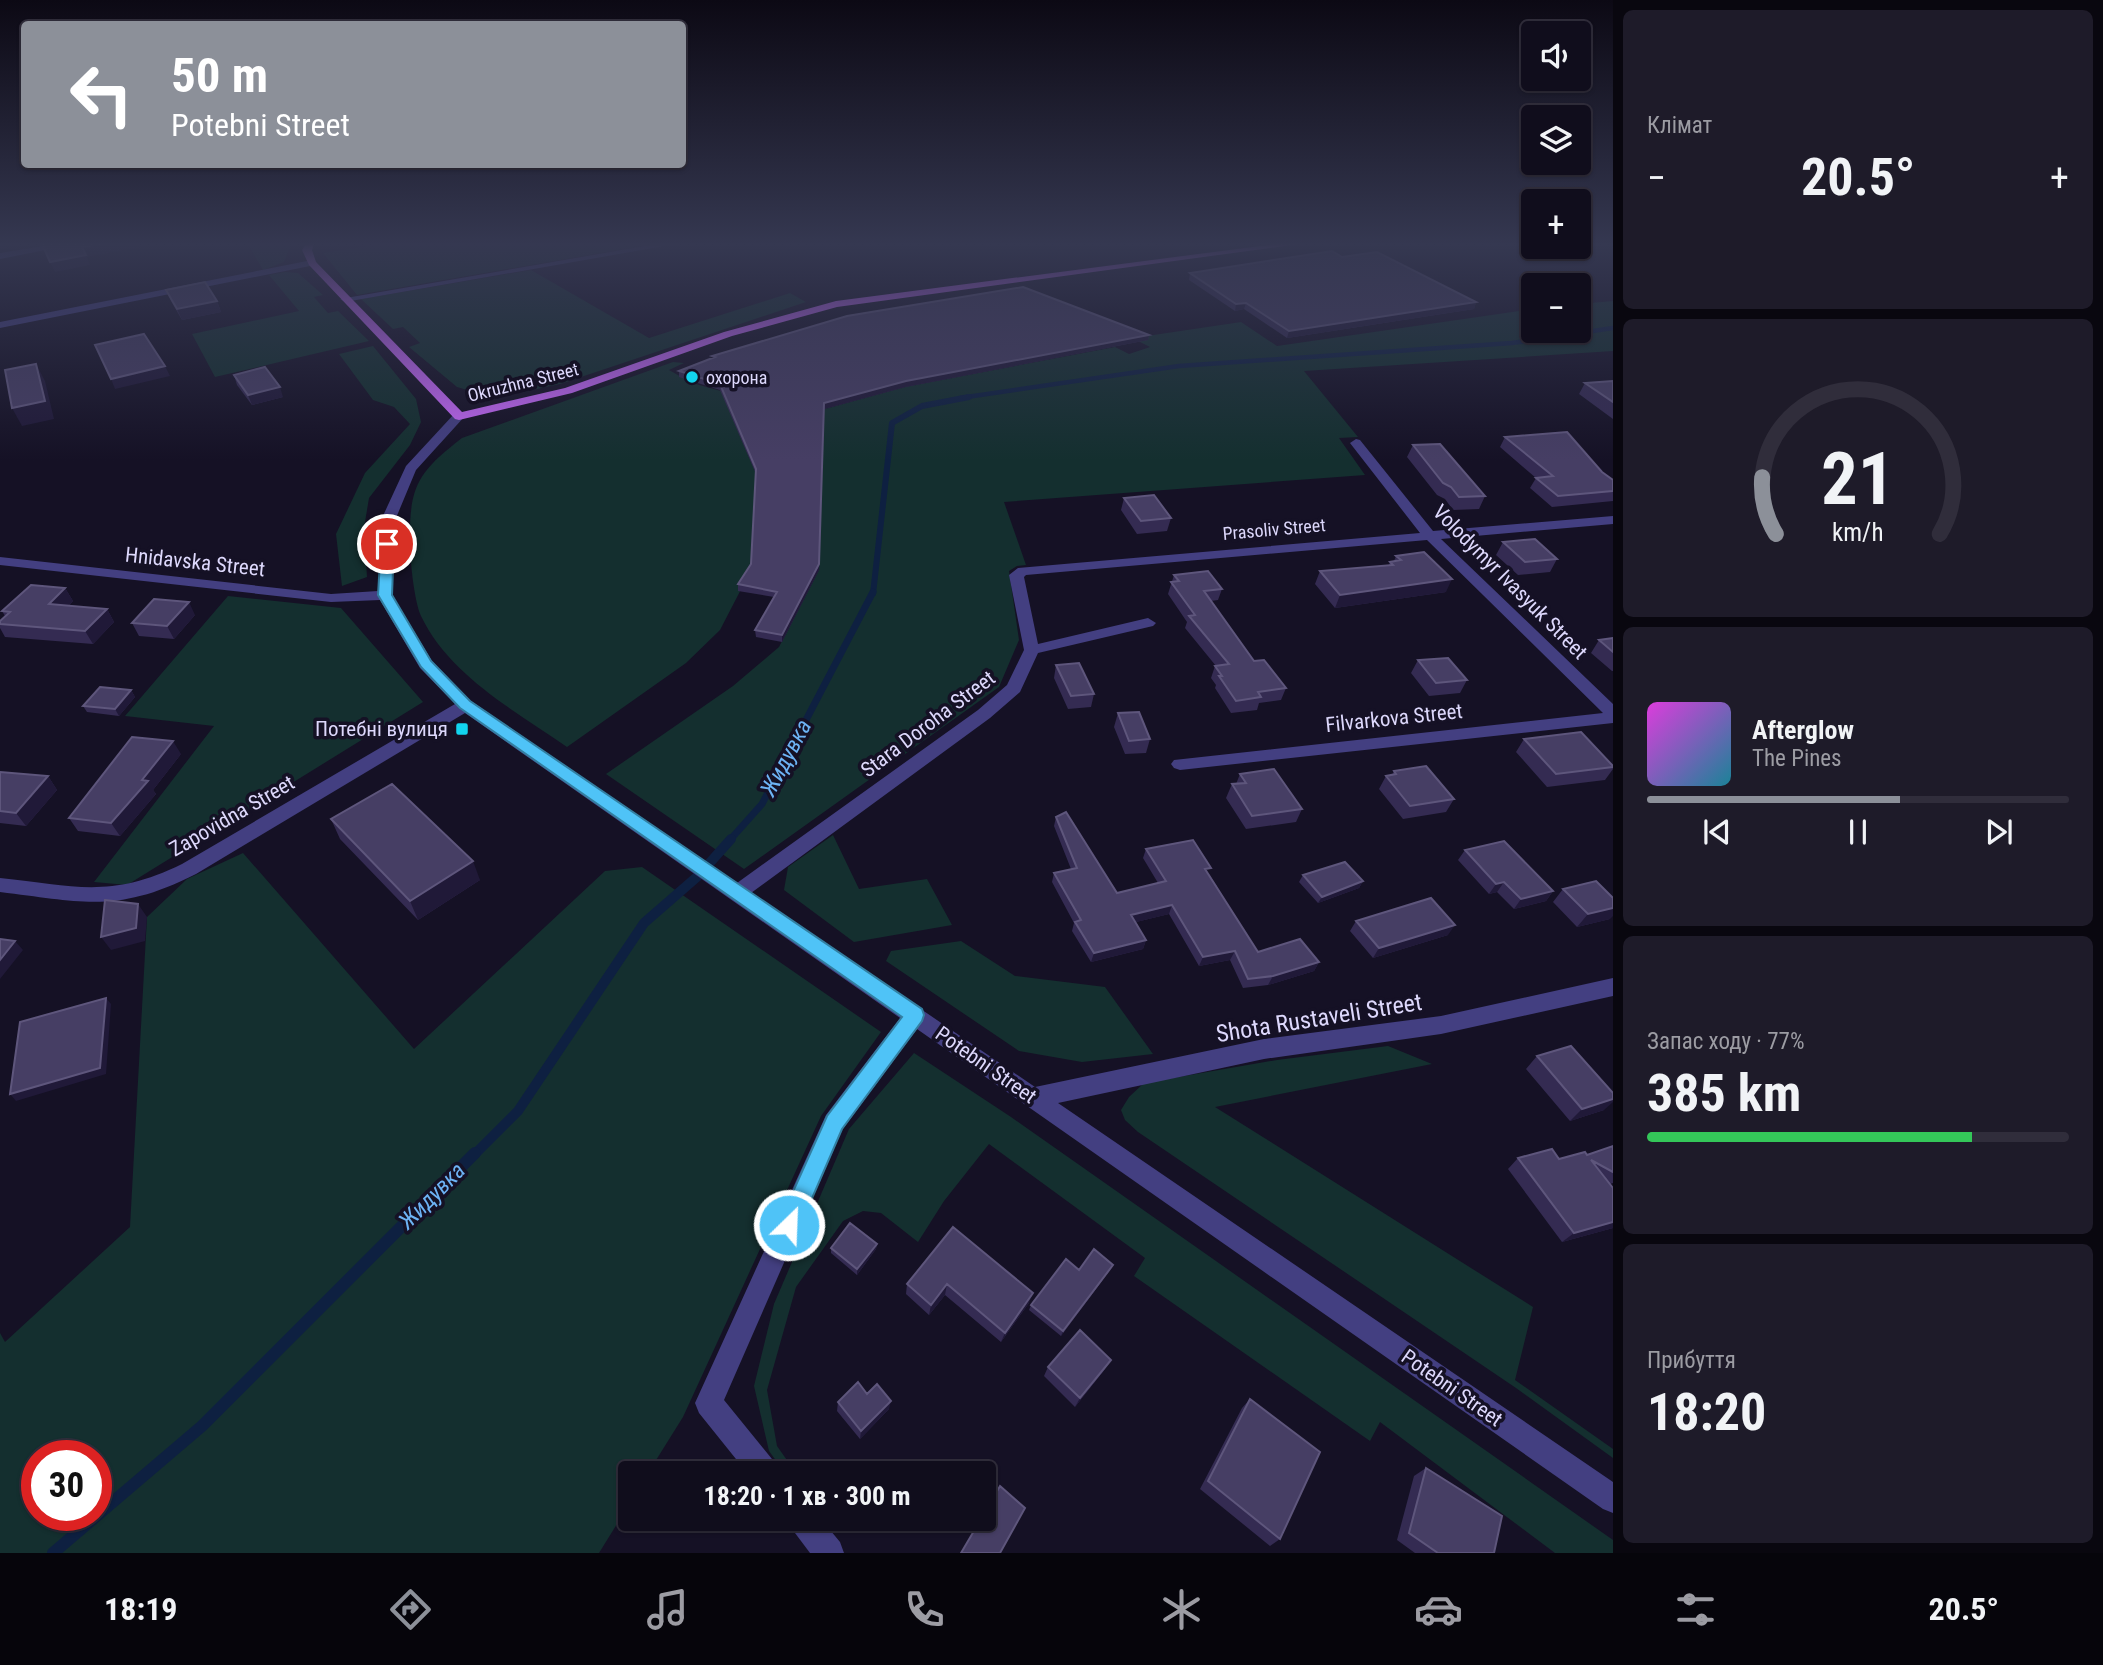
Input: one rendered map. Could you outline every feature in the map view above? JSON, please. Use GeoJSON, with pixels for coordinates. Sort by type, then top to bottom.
{"type":"FeatureCollection","features":[{"type":"Feature","properties":{"kind":"main road"},"geometry":{"type":"LineString","coordinates":[[362,316],[459,416]]}},
{"type":"Feature","properties":{"kind":"main road","name":"Okruzhna Street"},"geometry":{"type":"LineString","coordinates":[[459,416],[568,391],[728,334],[791,316]]}},
{"type":"Feature","properties":{"kind":"street"},"geometry":{"type":"LineString","coordinates":[[0,325],[43,316]]}},
{"type":"Feature","properties":{"kind":"street"},"geometry":{"type":"LineString","coordinates":[[385,595],[388,518],[410,469],[459,416]]}},
{"type":"Feature","properties":{"kind":"street","name":"Volodymyr Ivasyuk Street"},"geometry":{"type":"LineString","coordinates":[[1356,443],[1429,535],[1613,715]]}},
{"type":"Feature","properties":{"kind":"street","name":"Prasoliv Street"},"geometry":{"type":"LineString","coordinates":[[1032,650],[1016,575],[1023,571],[1613,520]]}},
{"type":"Feature","properties":{"kind":"street","name":"Hnidavska Street"},"geometry":{"type":"LineString","coordinates":[[0,561],[331,598],[385,595]]}},
{"type":"Feature","properties":{"kind":"street","name":"Potebni Street"},"geometry":{"type":"LineString","coordinates":[[385,595],[426,664],[465,705],[1613,1499]]}},
{"type":"Feature","properties":{"kind":"street"},"geometry":{"type":"LineString","coordinates":[[1032,650],[1149,623]]}},
{"type":"Feature","properties":{"kind":"street","name":"Stara Doroha Street"},"geometry":{"type":"LineString","coordinates":[[730,886],[984,714],[1014,688],[1032,650]]}},
{"type":"Feature","properties":{"kind":"street","name":"Zapovidna Street"},"geometry":{"type":"LineString","coordinates":[[0,885],[88,895],[126,893],[157,884],[189,869],[465,705]]}},
{"type":"Feature","properties":{"kind":"street","name":"Filvarkova Street"},"geometry":{"type":"LineString","coordinates":[[1180,764],[1613,715]]}},
{"type":"Feature","properties":{"kind":"street","name":"Shota Rustaveli Street"},"geometry":{"type":"LineString","coordinates":[[1032,1098],[1264,1049],[1441,1025],[1613,987]]}},
{"type":"Feature","properties":{"kind":"street"},"geometry":{"type":"LineString","coordinates":[[755,1461],[709,1403],[834,1123],[915,1015]]}},
{"type":"Feature","properties":{"kind":"street"},"geometry":{"type":"LineString","coordinates":[[812,1531],[830,1553]]}},
{"type":"Feature","properties":{"kind":"green space"},"geometry":{"type":"Polygon","coordinates":[[[274,316],[344,316],[369,341],[215,377],[192,334],[274,316]]]}},
{"type":"Feature","properties":{"kind":"green space"},"geometry":{"type":"Polygon","coordinates":[[[380,316],[612,316],[649,338],[716,316],[763,316],[560,384],[509,395],[481,394],[457,387],[409,347],[420,343],[403,327],[393,329],[380,316]]]}},
{"type":"Feature","properties":{"kind":"green space"},"geometry":{"type":"Polygon","coordinates":[[[1481,316],[1521,316],[1521,343],[1591,343],[1591,316],[1613,316],[1613,351],[1304,371],[1358,437],[1339,438],[1365,475],[1004,502],[1026,565],[1009,571],[1019,640],[999,687],[744,869],[606,774],[733,686],[779,647],[819,570],[824,415],[821,410],[905,387],[1115,347],[1129,354],[1150,347],[1140,342],[1140,337],[1241,322],[1277,346],[1481,316]]]}},
{"type":"Feature","properties":{"kind":"green space"},"geometry":{"type":"Polygon","coordinates":[[[373,346],[416,399],[421,422],[410,445],[369,498],[364,528],[367,577],[342,586],[336,534],[365,473],[410,424],[394,407],[373,400],[339,354],[373,346]]]}},
{"type":"Feature","properties":{"kind":"green space"},"geometry":{"type":"Polygon","coordinates":[[[673,362],[684,363],[669,370],[692,383],[739,396],[756,475],[751,570],[720,630],[686,663],[567,747],[485,690],[448,656],[433,637],[421,616],[413,580],[410,523],[414,493],[426,471],[462,438],[673,362]]]}},
{"type":"Feature","properties":{"kind":"green space"},"geometry":{"type":"Polygon","coordinates":[[[228,596],[341,608],[423,702],[127,885],[94,882],[214,726],[125,716],[228,596]]]}},
{"type":"Feature","properties":{"kind":"green space"},"geometry":{"type":"Polygon","coordinates":[[[833,835],[859,889],[927,879],[952,925],[854,942],[784,890],[788,867],[833,835]]]}},
{"type":"Feature","properties":{"kind":"green space"},"geometry":{"type":"Polygon","coordinates":[[[243,853],[414,1049],[605,871],[642,867],[881,1032],[821,1116],[683,1417],[656,1461],[618,1461],[618,1522],[599,1553],[0,1553],[0,1333],[5,1342],[130,1227],[147,917],[187,879],[243,853]]]}},
{"type":"Feature","properties":{"kind":"green space"},"geometry":{"type":"Polygon","coordinates":[[[961,941],[1015,976],[1105,987],[1153,1054],[1082,1062],[1019,1051],[886,961],[891,951],[961,941]]]}},
{"type":"Feature","properties":{"kind":"green space"},"geometry":{"type":"Polygon","coordinates":[[[1388,1046],[1432,1064],[1215,1107],[1533,1307],[1515,1380],[1613,1449],[1613,1458],[1516,1388],[1138,1132],[1125,1120],[1121,1110],[1129,1097],[1144,1083],[1277,1060],[1388,1046]]]}},
{"type":"Feature","properties":{"kind":"green space"},"geometry":{"type":"Polygon","coordinates":[[[914,1053],[1011,1117],[1613,1540],[1613,1553],[1555,1553],[1380,1422],[1370,1441],[1134,1276],[1145,1258],[989,1144],[944,1201],[918,1242],[881,1213],[863,1211],[843,1221],[796,1287],[767,1390],[777,1446],[788,1461],[776,1461],[769,1451],[754,1386],[774,1304],[849,1129],[914,1053]]]}},
{"type":"Feature","properties":{"kind":"building"},"geometry":{"type":"Polygon","coordinates":[[[845,316],[1100,316],[1149,335],[906,381],[824,403],[819,564],[782,635],[755,630],[777,592],[738,584],[751,564],[756,469],[720,384],[679,371],[715,357],[712,356],[845,316]]]}},
{"type":"Feature","properties":{"kind":"building"},"geometry":{"type":"Polygon","coordinates":[[[1267,316],[1383,316],[1289,331],[1267,316]]]}},
{"type":"Feature","properties":{"kind":"building"},"geometry":{"type":"Polygon","coordinates":[[[144,334],[165,366],[111,379],[95,345],[144,334]]]}},
{"type":"Feature","properties":{"kind":"building"},"geometry":{"type":"Polygon","coordinates":[[[36,364],[45,401],[12,408],[5,370],[36,364]]]}},
{"type":"Feature","properties":{"kind":"building"},"geometry":{"type":"Polygon","coordinates":[[[265,367],[280,387],[248,395],[234,375],[265,367]]]}},
{"type":"Feature","properties":{"kind":"building"},"geometry":{"type":"Polygon","coordinates":[[[1613,381],[1613,402],[1585,383],[1613,381]]]}},
{"type":"Feature","properties":{"kind":"building"},"geometry":{"type":"Polygon","coordinates":[[[1567,432],[1602,472],[1613,480],[1613,491],[1558,496],[1536,478],[1553,476],[1505,437],[1567,432]]]}},
{"type":"Feature","properties":{"kind":"building"},"geometry":{"type":"Polygon","coordinates":[[[1440,444],[1485,496],[1459,497],[1451,487],[1443,483],[1413,445],[1440,444]]]}},
{"type":"Feature","properties":{"kind":"building"},"geometry":{"type":"Polygon","coordinates":[[[1154,495],[1171,518],[1141,521],[1124,498],[1154,495]]]}},
{"type":"Feature","properties":{"kind":"building"},"geometry":{"type":"Polygon","coordinates":[[[1535,539],[1557,559],[1525,562],[1503,542],[1535,539]]]}},
{"type":"Feature","properties":{"kind":"building"},"geometry":{"type":"Polygon","coordinates":[[[1424,552],[1452,579],[1340,595],[1320,571],[1393,565],[1390,562],[1401,560],[1396,556],[1424,552]]]}},
{"type":"Feature","properties":{"kind":"building"},"geometry":{"type":"Polygon","coordinates":[[[1208,571],[1222,589],[1204,591],[1254,661],[1264,660],[1286,688],[1258,692],[1261,697],[1236,701],[1219,676],[1222,676],[1215,666],[1229,664],[1189,616],[1195,615],[1171,582],[1179,581],[1174,575],[1208,571]]]}},
{"type":"Feature","properties":{"kind":"building"},"geometry":{"type":"Polygon","coordinates":[[[31,585],[65,588],[49,604],[107,609],[85,631],[0,624],[10,612],[2,611],[31,585]]]}},
{"type":"Feature","properties":{"kind":"building"},"geometry":{"type":"Polygon","coordinates":[[[154,599],[189,602],[167,626],[132,623],[154,599]]]}},
{"type":"Feature","properties":{"kind":"building"},"geometry":{"type":"Polygon","coordinates":[[[1613,638],[1613,652],[1599,640],[1613,638]]]}},
{"type":"Feature","properties":{"kind":"building"},"geometry":{"type":"Polygon","coordinates":[[[1448,658],[1467,680],[1436,683],[1418,660],[1448,658]]]}},
{"type":"Feature","properties":{"kind":"building"},"geometry":{"type":"Polygon","coordinates":[[[1079,663],[1094,694],[1071,696],[1056,665],[1079,663]]]}},
{"type":"Feature","properties":{"kind":"building"},"geometry":{"type":"Polygon","coordinates":[[[100,687],[131,690],[115,709],[83,706],[100,687]]]}},
{"type":"Feature","properties":{"kind":"building"},"geometry":{"type":"Polygon","coordinates":[[[1139,712],[1150,739],[1129,741],[1118,713],[1139,712]]]}},
{"type":"Feature","properties":{"kind":"building"},"geometry":{"type":"Polygon","coordinates":[[[1581,732],[1613,767],[1556,774],[1524,739],[1581,732]]]}},
{"type":"Feature","properties":{"kind":"building"},"geometry":{"type":"Polygon","coordinates":[[[132,737],[173,741],[142,780],[148,781],[111,823],[69,818],[132,737]]]}},
{"type":"Feature","properties":{"kind":"building"},"geometry":{"type":"Polygon","coordinates":[[[1426,766],[1454,799],[1410,806],[1386,776],[1396,774],[1394,771],[1426,766]]]}},
{"type":"Feature","properties":{"kind":"building"},"geometry":{"type":"Polygon","coordinates":[[[1274,769],[1302,809],[1252,816],[1232,784],[1246,783],[1240,774],[1274,769]]]}},
{"type":"Feature","properties":{"kind":"building"},"geometry":{"type":"Polygon","coordinates":[[[0,772],[48,776],[16,813],[0,811],[0,772]]]}},
{"type":"Feature","properties":{"kind":"building"},"geometry":{"type":"Polygon","coordinates":[[[392,784],[473,861],[410,901],[331,819],[392,784]]]}},
{"type":"Feature","properties":{"kind":"building"},"geometry":{"type":"Polygon","coordinates":[[[1066,812],[1117,893],[1166,881],[1146,849],[1193,840],[1211,868],[1205,869],[1258,952],[1300,939],[1319,962],[1273,976],[1248,979],[1235,951],[1203,957],[1172,905],[1131,915],[1146,940],[1094,953],[1075,922],[1081,920],[1054,873],[1077,868],[1056,817],[1066,812]]]}},
{"type":"Feature","properties":{"kind":"building"},"geometry":{"type":"Polygon","coordinates":[[[1504,841],[1553,891],[1521,899],[1504,882],[1496,884],[1465,850],[1504,841]]]}},
{"type":"Feature","properties":{"kind":"building"},"geometry":{"type":"Polygon","coordinates":[[[1345,862],[1363,881],[1322,897],[1303,875],[1345,862]]]}},
{"type":"Feature","properties":{"kind":"building"},"geometry":{"type":"Polygon","coordinates":[[[1596,881],[1613,898],[1613,908],[1588,914],[1563,889],[1596,881]]]}},
{"type":"Feature","properties":{"kind":"building"},"geometry":{"type":"Polygon","coordinates":[[[1431,898],[1455,925],[1379,948],[1356,921],[1431,898]]]}},
{"type":"Feature","properties":{"kind":"building"},"geometry":{"type":"Polygon","coordinates":[[[105,900],[138,904],[136,928],[101,937],[105,900]]]}},
{"type":"Feature","properties":{"kind":"building"},"geometry":{"type":"Polygon","coordinates":[[[0,939],[15,941],[0,960],[0,939]]]}},
{"type":"Feature","properties":{"kind":"building"},"geometry":{"type":"Polygon","coordinates":[[[106,998],[100,1068],[10,1094],[20,1022],[106,998]]]}},
{"type":"Feature","properties":{"kind":"building"},"geometry":{"type":"Polygon","coordinates":[[[1571,1046],[1613,1093],[1613,1099],[1582,1109],[1537,1056],[1571,1046]]]}},
{"type":"Feature","properties":{"kind":"building"},"geometry":{"type":"Polygon","coordinates":[[[1613,1146],[1613,1172],[1591,1160],[1613,1188],[1613,1222],[1574,1233],[1518,1158],[1552,1149],[1559,1159],[1585,1152],[1587,1155],[1613,1146]]]}},
{"type":"Feature","properties":{"kind":"building"},"geometry":{"type":"Polygon","coordinates":[[[850,1223],[877,1244],[857,1269],[831,1248],[850,1223]]]}},
{"type":"Feature","properties":{"kind":"building"},"geometry":{"type":"Polygon","coordinates":[[[953,1227],[1033,1293],[1005,1333],[947,1284],[931,1305],[907,1284],[953,1227]]]}},
{"type":"Feature","properties":{"kind":"building"},"geometry":{"type":"Polygon","coordinates":[[[1094,1249],[1113,1265],[1063,1331],[1031,1305],[1066,1259],[1079,1270],[1094,1249]]]}},
{"type":"Feature","properties":{"kind":"building"},"geometry":{"type":"Polygon","coordinates":[[[1080,1330],[1111,1360],[1080,1398],[1048,1367],[1080,1330]]]}},
{"type":"Feature","properties":{"kind":"building"},"geometry":{"type":"Polygon","coordinates":[[[858,1382],[867,1394],[877,1384],[891,1401],[861,1431],[838,1402],[858,1382]]]}},
{"type":"Feature","properties":{"kind":"building"},"geometry":{"type":"Polygon","coordinates":[[[1250,1399],[1320,1452],[1280,1539],[1208,1481],[1250,1399]]]}},
{"type":"Feature","properties":{"kind":"building"},"geometry":{"type":"Polygon","coordinates":[[[1426,1468],[1502,1516],[1494,1553],[1438,1553],[1409,1533],[1426,1468]]]}},
{"type":"Feature","properties":{"kind":"building"},"geometry":{"type":"Polygon","coordinates":[[[1000,1486],[1025,1508],[1000,1553],[961,1553],[974,1531],[996,1531],[996,1493],[1000,1486]]]}},
{"type":"Feature","properties":{"kind":"waterway","name":"Жидувка"},"geometry":{"type":"LineString","coordinates":[[960,398],[1179,366],[1512,343],[1613,328]]}},
{"type":"Feature","properties":{"kind":"waterway","name":"Жидувка"},"geometry":{"type":"LineString","coordinates":[[873,594],[892,423],[922,406],[969,397]]}},
{"type":"Feature","properties":{"kind":"waterway","name":"Жидувка"},"geometry":{"type":"LineString","coordinates":[[729,841],[762,804],[873,592]]}},
{"type":"Feature","properties":{"kind":"waterway","name":"Жидувка"},"geometry":{"type":"LineString","coordinates":[[474,1155],[518,1111],[644,923],[698,876],[731,839]]}},
{"type":"Feature","properties":{"kind":"waterway","name":"Жидувка"},"geometry":{"type":"LineString","coordinates":[[53,1553],[202,1426],[475,1153]]}},
{"type":"Feature","properties":{"kind":"place","name":"охорона"},"geometry":{"type":"Point","coordinates":[692,377]}},
{"type":"Feature","properties":{"kind":"place","name":"Потебні вулиця"},"geometry":{"type":"Point","coordinates":[462,729]}},
{"type":"Feature","properties":{"kind":"route"},"geometry":{"type":"LineString","coordinates":[[387,544],[385,595],[426,664],[465,705],[915,1015],[834,1123],[789,1225]]}}]}
